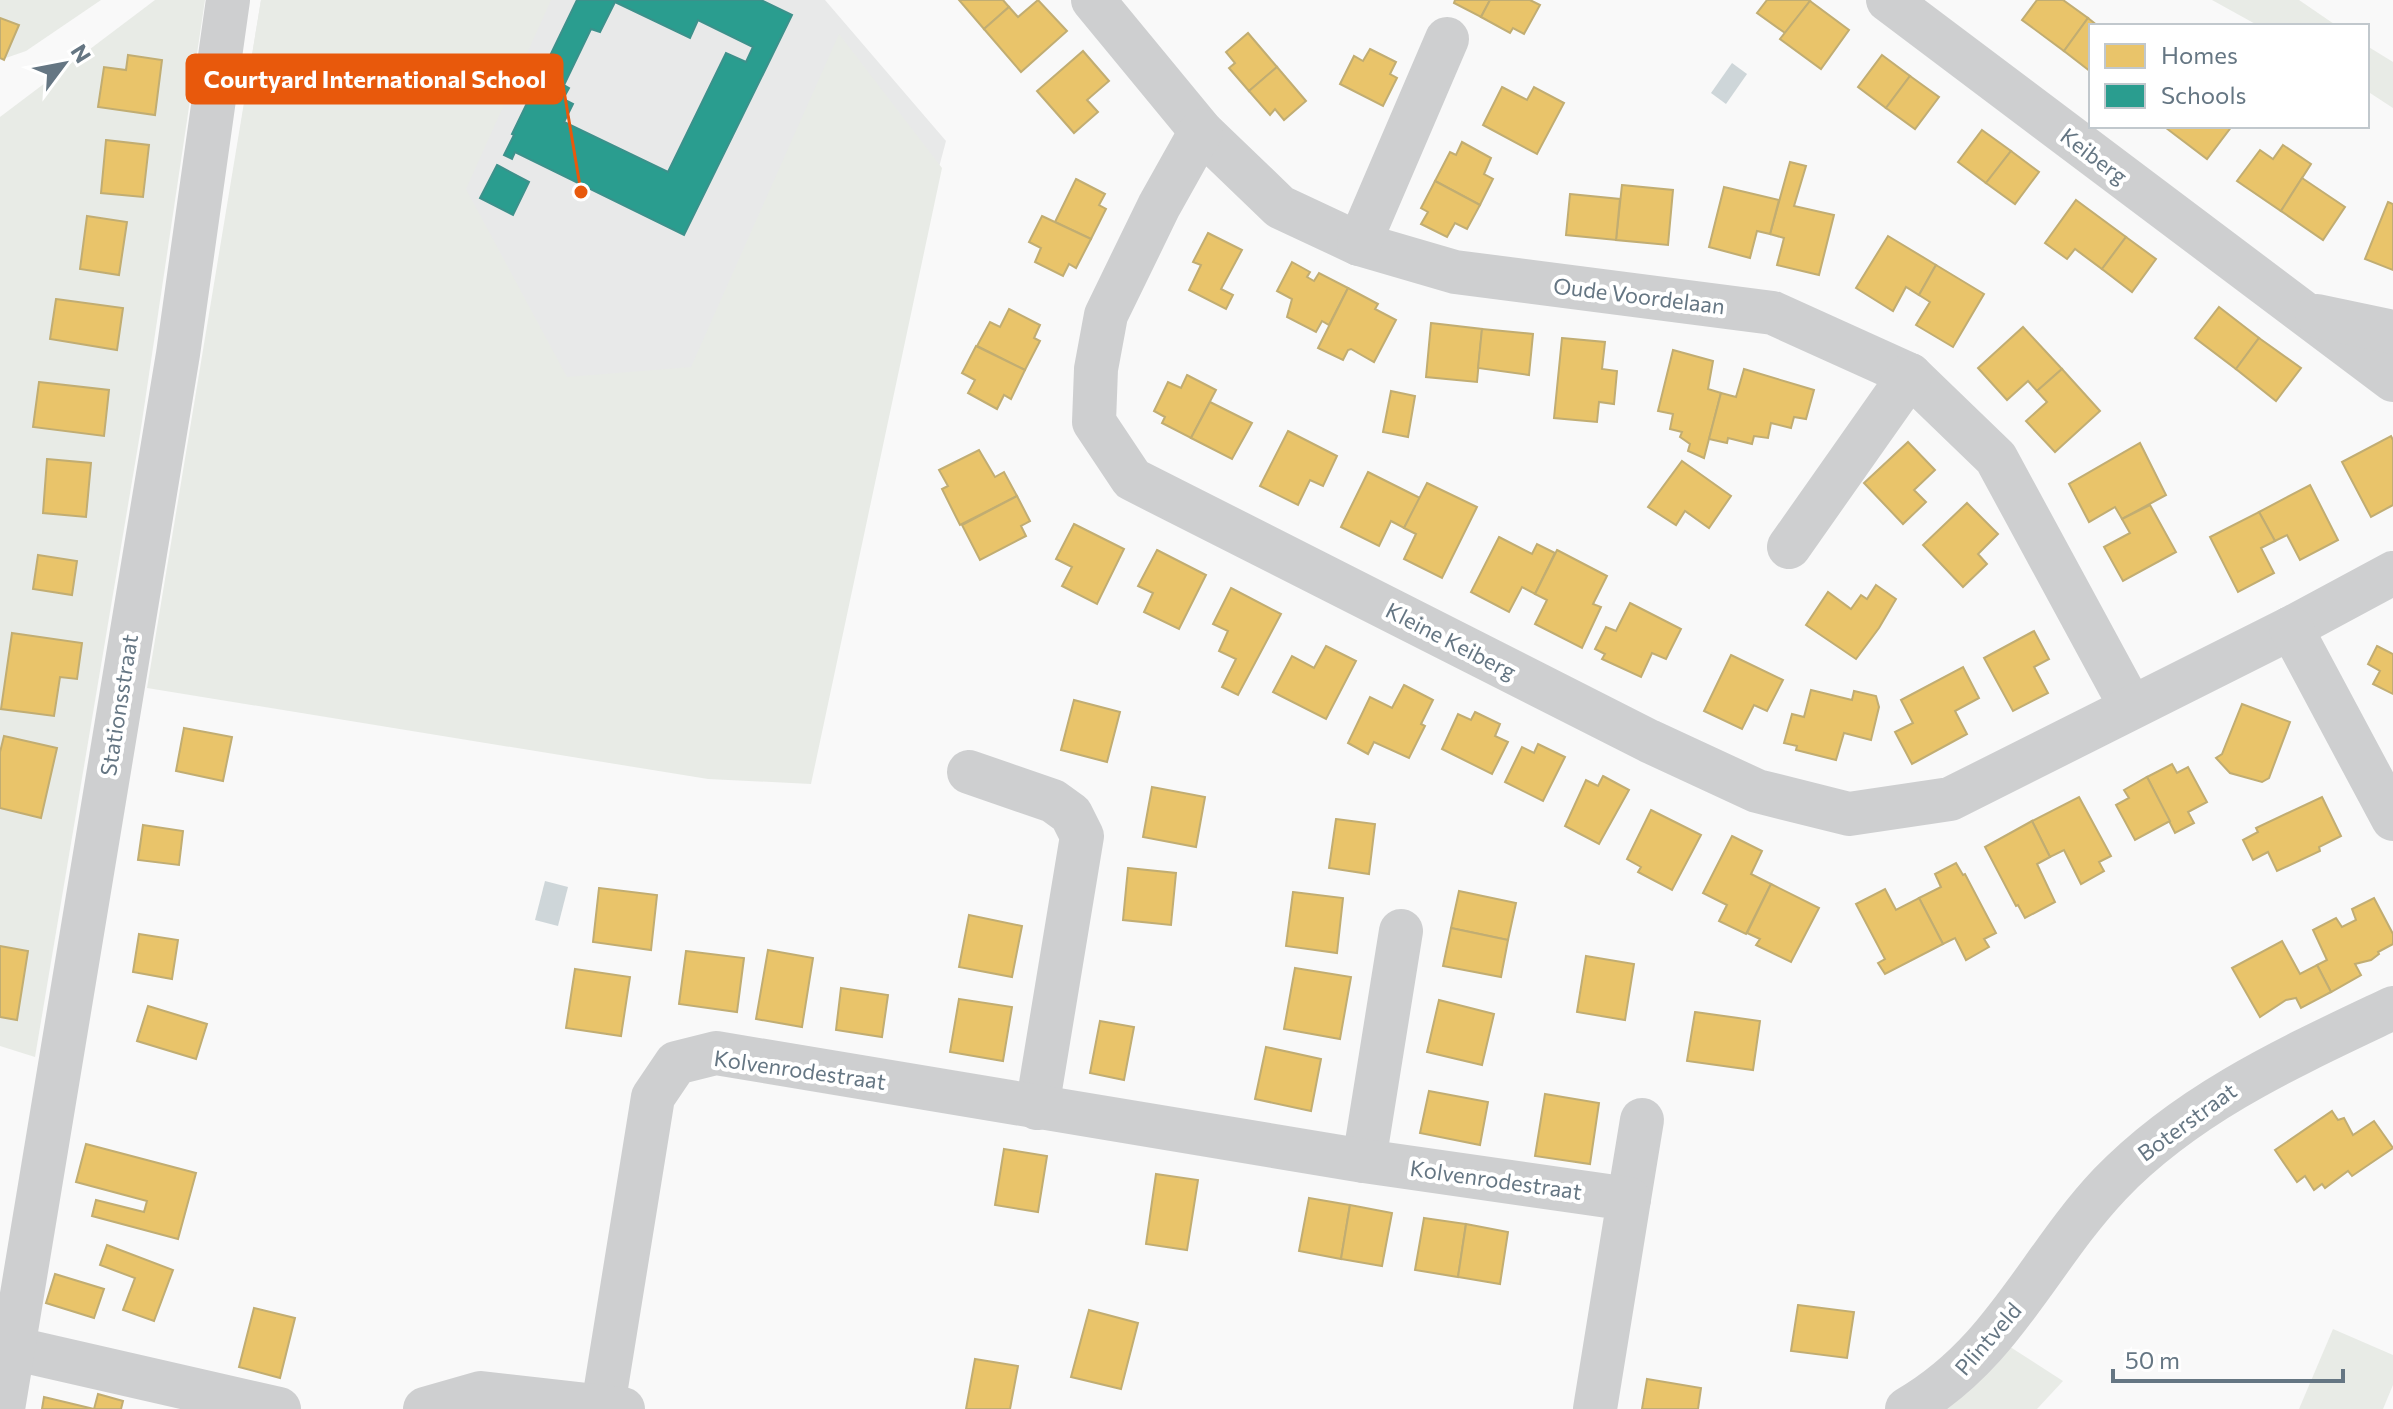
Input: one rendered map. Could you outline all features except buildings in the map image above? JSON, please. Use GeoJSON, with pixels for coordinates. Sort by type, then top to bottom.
{"type":"FeatureCollection","features":[{"type":"Feature","properties":{"kind":"street","name":"Stationsstraat"},"geometry":{"type":"LineString","coordinates":[[3,1409],[178,354],[228,0]]}},
{"type":"Feature","properties":{"kind":"street","name":"Keiberg"},"geometry":{"type":"LineString","coordinates":[[1888,0],[2393,380]]}},
{"type":"Feature","properties":{"kind":"street","name":"Oude Voordelaan"},"geometry":{"type":"LineString","coordinates":[[1098,2],[1201,131],[1280,207],[1359,244],[1455,272],[1773,313],[1910,375],[1996,458],[2131,707]]}},
{"type":"Feature","properties":{"kind":"street"},"geometry":{"type":"LineString","coordinates":[[1359,244],[1447,39]]}},
{"type":"Feature","properties":{"kind":"street","name":"Kleine Keiberg"},"geometry":{"type":"LineString","coordinates":[[1201,131],[1159,206],[1106,315],[1096,369],[1094,422],[1132,479],[1649,741],[1757,791],[1849,814],[1950,799],[2131,707]]}},
{"type":"Feature","properties":{"kind":"street","name":"Keiberg"},"geometry":{"type":"LineString","coordinates":[[2301,313],[2393,332]]}},
{"type":"Feature","properties":{"kind":"street"},"geometry":{"type":"LineString","coordinates":[[1789,547],[1910,375]]}},
{"type":"Feature","properties":{"kind":"street"},"geometry":{"type":"LineString","coordinates":[[2131,707],[2291,628],[2393,573]]}},
{"type":"Feature","properties":{"kind":"street"},"geometry":{"type":"LineString","coordinates":[[2291,628],[2393,819]]}},
{"type":"Feature","properties":{"kind":"street"},"geometry":{"type":"LineString","coordinates":[[969,772],[1053,801],[1071,814],[1082,836],[1037,1108]]}},
{"type":"Feature","properties":{"kind":"street"},"geometry":{"type":"LineString","coordinates":[[1364,1161],[1401,931]]}},
{"type":"Feature","properties":{"kind":"street","name":"Boterstraat"},"geometry":{"type":"LineString","coordinates":[[2028,1293],[2073,1229],[2108,1187],[2166,1133],[2242,1082],[2393,1008]]}},
{"type":"Feature","properties":{"kind":"street","name":"Kolvenrodestraat"},"geometry":{"type":"LineString","coordinates":[[425,1409],[481,1393],[613,1408],[653,1097],[676,1063],[716,1053],[1364,1161],[1629,1199]]}},
{"type":"Feature","properties":{"kind":"street"},"geometry":{"type":"LineString","coordinates":[[1595,1409],[1642,1120]]}},
{"type":"Feature","properties":{"kind":"street","name":"Plintveld"},"geometry":{"type":"LineString","coordinates":[[1907,1409],[1968,1366],[2028,1293]]}},
{"type":"Feature","properties":{"kind":"street"},"geometry":{"type":"LineString","coordinates":[[12,1348],[279,1409]]}},
{"type":"Feature","properties":{"kind":"shaded area"},"geometry":{"type":"Polygon","coordinates":[[[0,0],[101,0],[26,51],[0,60],[0,0]]]}},
{"type":"Feature","properties":{"kind":"shaded area"},"geometry":{"type":"Polygon","coordinates":[[[155,0],[205,0],[141,428],[35,1057],[0,1046],[0,117],[155,0]]]}},
{"type":"Feature","properties":{"kind":"shaded area"},"geometry":{"type":"Polygon","coordinates":[[[261,0],[825,0],[946,141],[919,242],[878,467],[204,352],[261,0]]]}},
{"type":"Feature","properties":{"kind":"shaded area"},"geometry":{"type":"Polygon","coordinates":[[[261,0],[551,0],[466,189],[567,377],[691,367],[839,34],[942,168],[811,784],[708,779],[147,688],[261,0]]]}},
{"type":"Feature","properties":{"kind":"shaded area"},"geometry":{"type":"Polygon","coordinates":[[[2212,0],[2299,0],[2334,24],[2255,24],[2212,0]]]}},
{"type":"Feature","properties":{"kind":"shaded area"},"geometry":{"type":"Polygon","coordinates":[[[2369,47],[2393,62],[2393,108],[2369,92],[2369,47]]]}},
{"type":"Feature","properties":{"kind":"shaded area"},"geometry":{"type":"Polygon","coordinates":[[[1732,63],[1747,74],[1726,104],[1711,93],[1732,63]]]}},
{"type":"Feature","properties":{"kind":"shaded area"},"geometry":{"type":"Polygon","coordinates":[[[545,881],[568,887],[558,926],[535,920],[545,881]]]}},
{"type":"Feature","properties":{"kind":"shaded area"},"geometry":{"type":"Polygon","coordinates":[[[2333,1329],[2393,1355],[2393,1385],[2383,1409],[2299,1409],[2333,1329]]]}},
{"type":"Feature","properties":{"kind":"shaded area"},"geometry":{"type":"Polygon","coordinates":[[[2004,1343],[2063,1381],[2037,1409],[1932,1409],[2004,1343]]]}},
{"type":"Feature","properties":{"kind":"place","name":"Courtyard International School"},"geometry":{"type":"Point","coordinates":[581,192]}}]}
